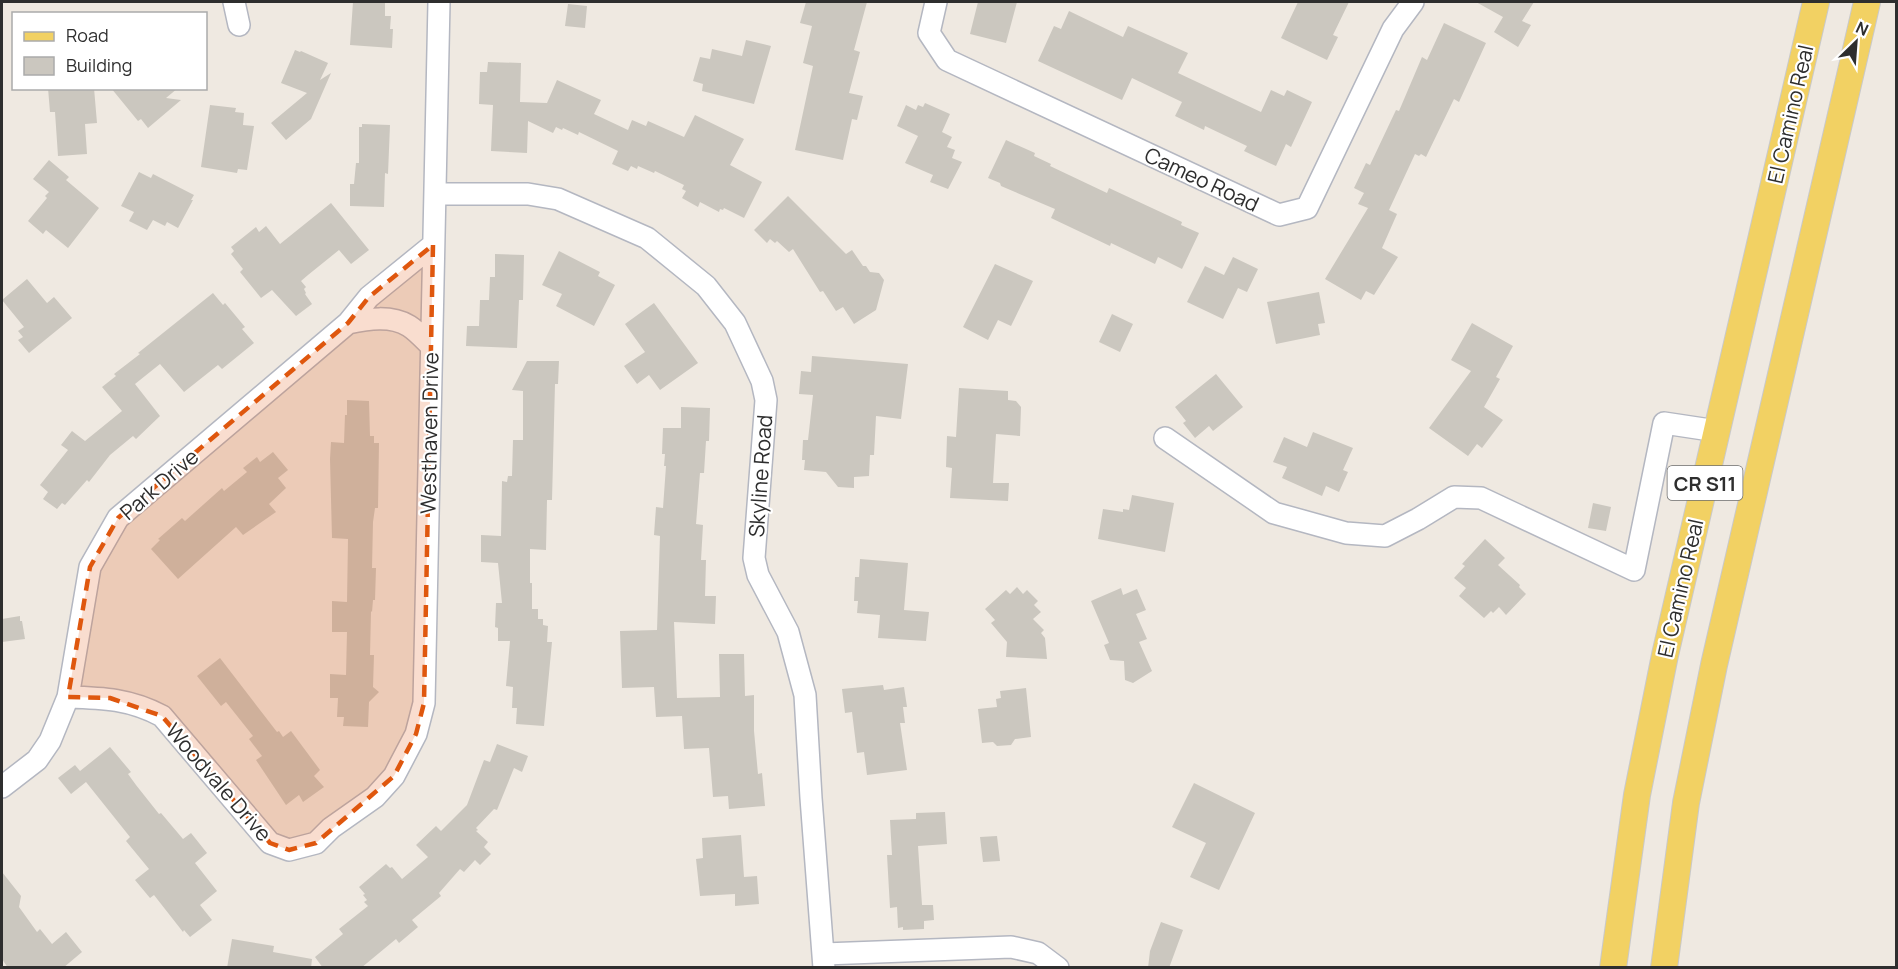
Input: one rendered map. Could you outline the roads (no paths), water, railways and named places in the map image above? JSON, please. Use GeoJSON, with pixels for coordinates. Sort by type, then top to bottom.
{"type":"FeatureCollection","features":[{"type":"Feature","properties":{"kind":"main road","name":"El Camino Real"},"geometry":{"type":"LineString","coordinates":[[1613,968],[1639,783],[1665,655],[1816,2]]}},
{"type":"Feature","properties":{"kind":"main road","name":"CR S11"},"geometry":{"type":"LineString","coordinates":[[1664,968],[1686,803],[1714,665],[1867,2]]}},
{"type":"Feature","properties":{"kind":"street"},"geometry":{"type":"LineString","coordinates":[[234,2],[239,25]]}},
{"type":"Feature","properties":{"kind":"street","name":"Westhaven Drive"},"geometry":{"type":"LineString","coordinates":[[331,828],[375,796],[394,776],[416,734],[424,703],[439,2]]}},
{"type":"Feature","properties":{"kind":"street","name":"Cameo Road"},"geometry":{"type":"LineString","coordinates":[[936,2],[929,33],[946,60],[1279,215],[1307,208],[1392,29],[1413,2]]}},
{"type":"Feature","properties":{"kind":"street","name":"Skyline Road"},"geometry":{"type":"LineString","coordinates":[[436,194],[528,194],[558,200],[647,238],[706,286],[735,323],[762,381],[766,400],[754,558],[758,575],[788,632],[805,695],[824,961]]}},
{"type":"Feature","properties":{"kind":"street","name":"Park Drive"},"geometry":{"type":"LineString","coordinates":[[2,787],[37,760],[50,741],[68,697],[90,567],[118,518],[348,323],[369,297],[433,245]]}},
{"type":"Feature","properties":{"kind":"street"},"geometry":{"type":"LineString","coordinates":[[348,323],[370,318],[393,320],[410,326],[431,346]]}},
{"type":"Feature","properties":{"kind":"street"},"geometry":{"type":"LineString","coordinates":[[1165,438],[1275,513],[1346,533],[1384,536],[1454,497],[1481,498],[1634,570],[1664,423],[1717,431]]}},
{"type":"Feature","properties":{"kind":"street","name":"Woodvale Drive"},"geometry":{"type":"LineString","coordinates":[[68,697],[110,698],[143,706],[162,716],[270,843],[289,850],[316,843],[331,828]]}},
{"type":"Feature","properties":{"kind":"street"},"geometry":{"type":"LineString","coordinates":[[824,961],[1011,947],[1038,953],[1058,968]]}}]}
